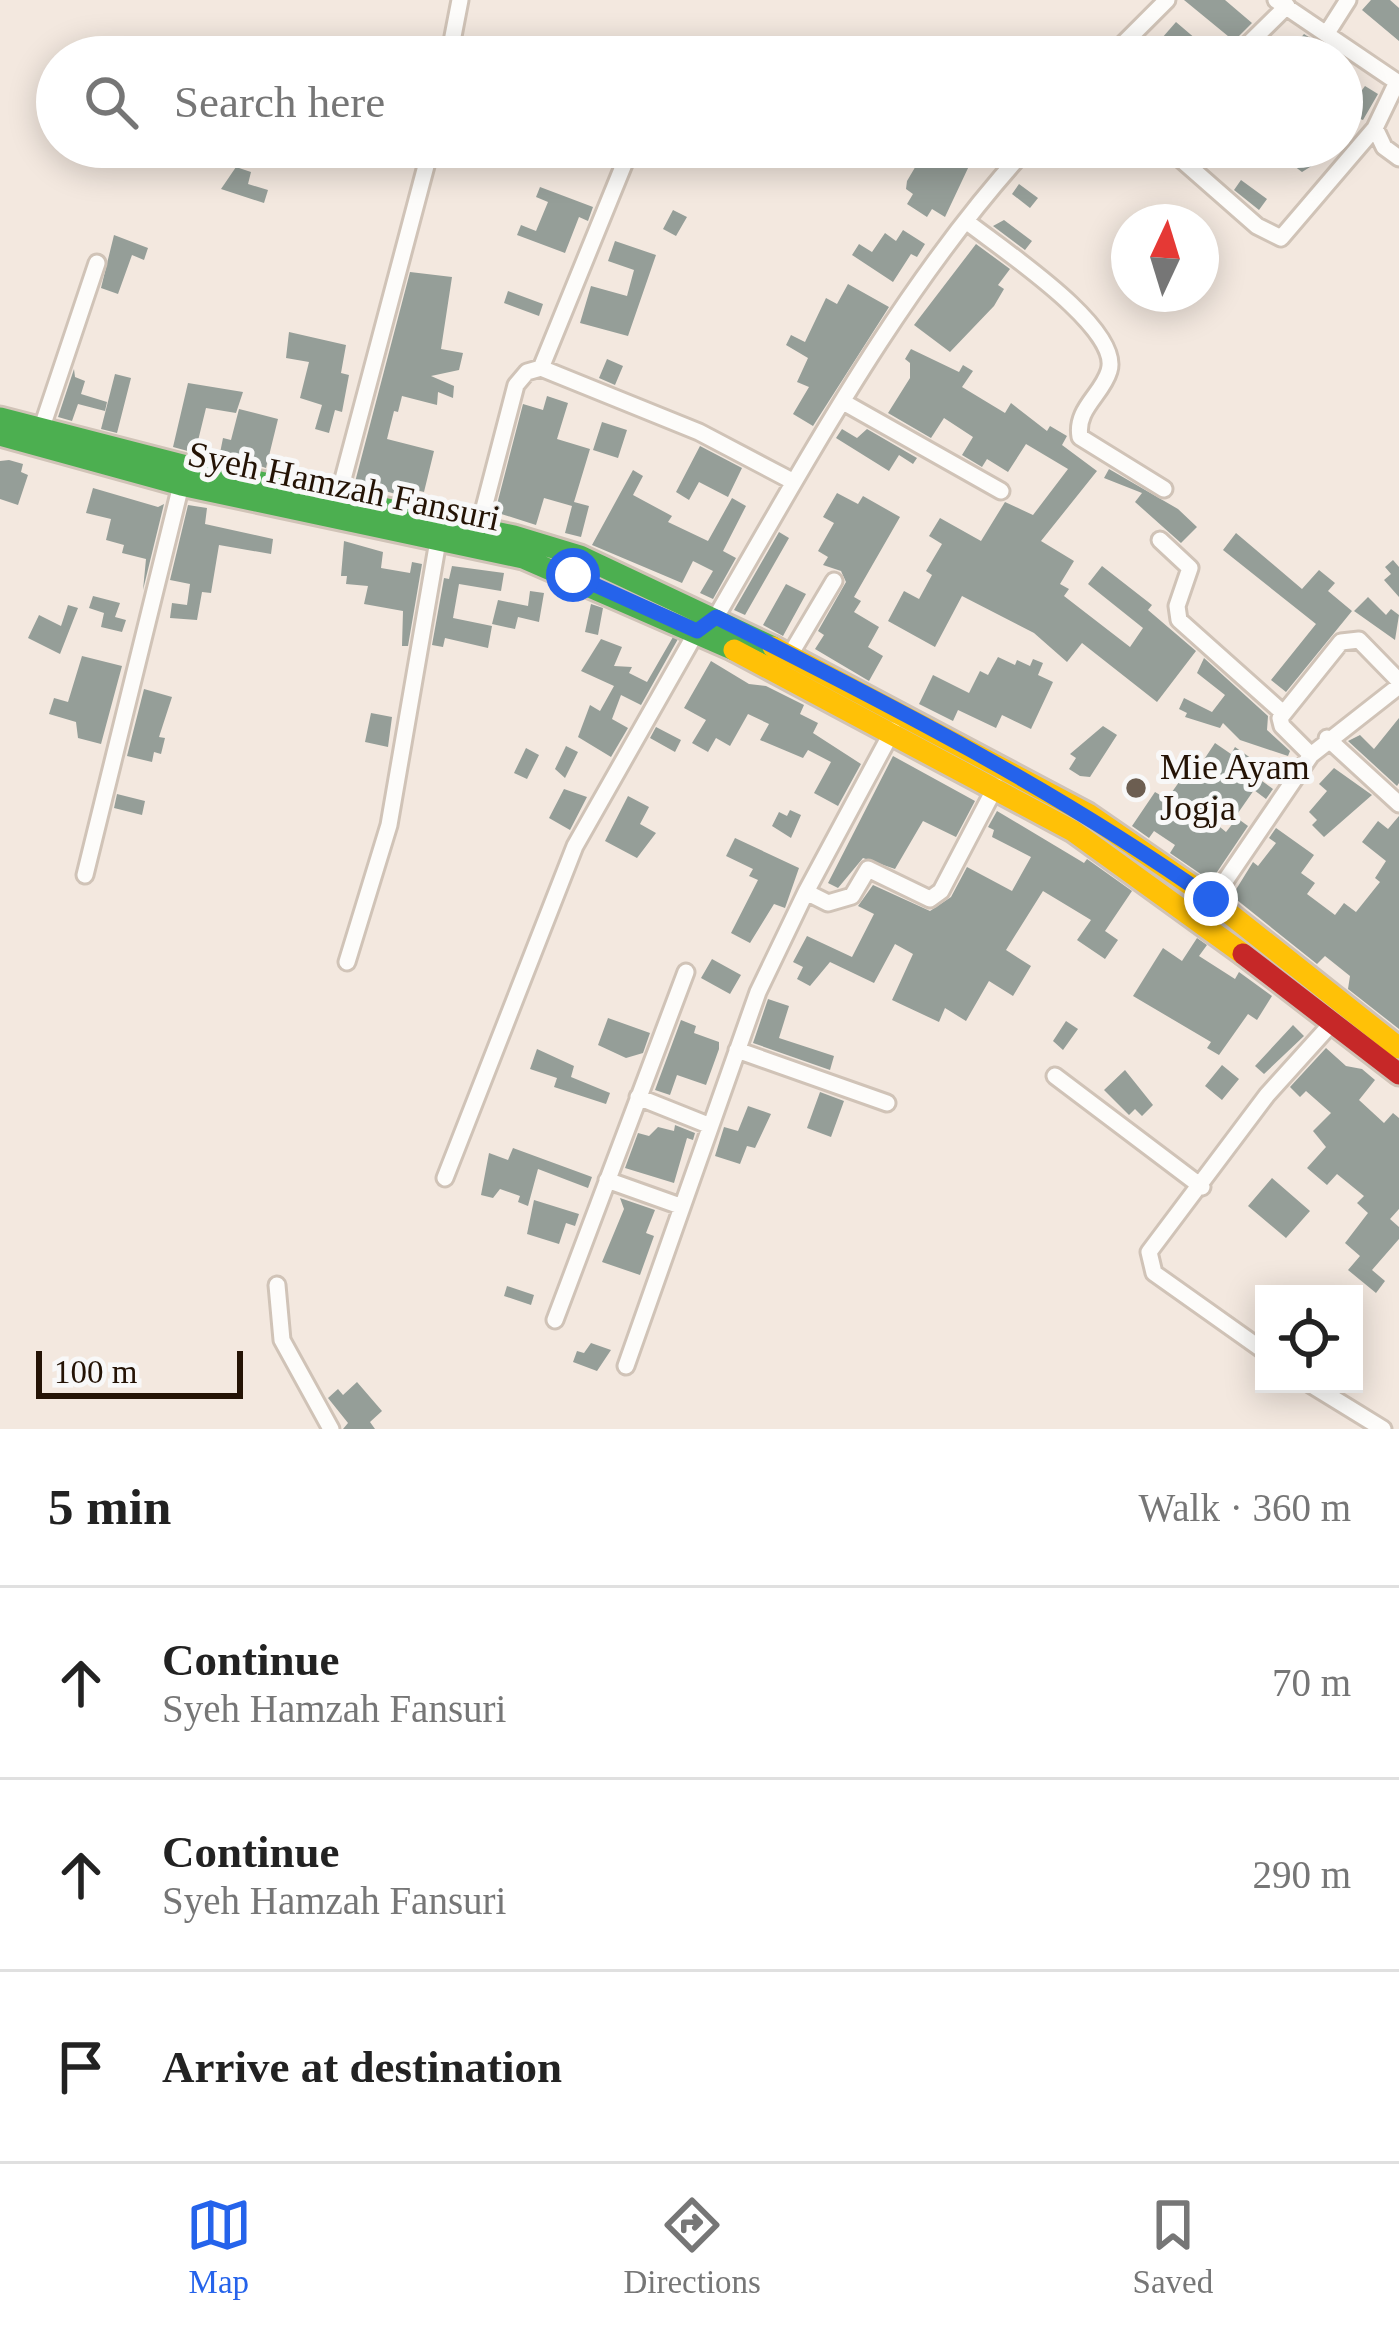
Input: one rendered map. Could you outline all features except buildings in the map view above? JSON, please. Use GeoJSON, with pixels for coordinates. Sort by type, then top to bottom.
{"type":"FeatureCollection","features":[{"type":"Feature","properties":{"kind":"main road","name":"Syeh Hamzah Fansuri"},"geometry":{"type":"LineString","coordinates":[[0,418],[181,485],[440,530],[479,527],[580,556],[716,617],[1038,785],[1211,899],[1399,1048]]}},
{"type":"Feature","properties":{"kind":"main road","name":"Syeh Hamzah Fansuri"},"geometry":{"type":"LineString","coordinates":[[0,435],[338,498],[573,575],[697,631],[996,786],[1195,917],[1399,1074]]}},
{"type":"Feature","properties":{"kind":"main road"},"geometry":{"type":"LineString","coordinates":[[1331,1021],[1344,1002]]}},
{"type":"Feature","properties":{"kind":"street"},"geometry":{"type":"LineString","coordinates":[[453,36],[460,0]]}},
{"type":"Feature","properties":{"kind":"street"},"geometry":{"type":"LineString","coordinates":[[1131,36],[1167,0]]}},
{"type":"Feature","properties":{"kind":"street"},"geometry":{"type":"LineString","coordinates":[[1327,33],[1348,0]]}},
{"type":"Feature","properties":{"kind":"street"},"geometry":{"type":"LineString","coordinates":[[1253,36],[1281,3],[1331,36]]}},
{"type":"Feature","properties":{"kind":"street"},"geometry":{"type":"LineString","coordinates":[[1363,59],[1396,82],[1375,128],[1363,142]]}},
{"type":"Feature","properties":{"kind":"street"},"geometry":{"type":"LineString","coordinates":[[1375,128],[1384,146],[1399,158]]}},
{"type":"Feature","properties":{"kind":"street"},"geometry":{"type":"LineString","coordinates":[[338,498],[424,168]]}},
{"type":"Feature","properties":{"kind":"street"},"geometry":{"type":"LineString","coordinates":[[541,368],[622,168]]}},
{"type":"Feature","properties":{"kind":"street"},"geometry":{"type":"LineString","coordinates":[[445,1178],[575,845],[697,631],[716,617],[845,403],[966,221],[1010,168]]}},
{"type":"Feature","properties":{"kind":"street"},"geometry":{"type":"LineString","coordinates":[[1191,168],[1257,226],[1281,238],[1341,168]]}},
{"type":"Feature","properties":{"kind":"street"},"geometry":{"type":"LineString","coordinates":[[966,221],[1082,313],[1106,343],[1109,372],[1081,418],[1080,437],[1164,489]]}},
{"type":"Feature","properties":{"kind":"street"},"geometry":{"type":"LineString","coordinates":[[41,430],[97,263]]}},
{"type":"Feature","properties":{"kind":"street"},"geometry":{"type":"LineString","coordinates":[[479,527],[515,385],[527,372],[541,368],[699,432],[794,482]]}},
{"type":"Feature","properties":{"kind":"street"},"geometry":{"type":"LineString","coordinates":[[845,403],[1001,491]]}},
{"type":"Feature","properties":{"kind":"street"},"geometry":{"type":"LineString","coordinates":[[85,875],[181,485]]}},
{"type":"Feature","properties":{"kind":"street"},"geometry":{"type":"LineString","coordinates":[[347,962],[389,824],[440,530]]}},
{"type":"Feature","properties":{"kind":"street"},"geometry":{"type":"LineString","coordinates":[[1160,540],[1190,568],[1177,606],[1180,620],[1282,712]]}},
{"type":"Feature","properties":{"kind":"street"},"geometry":{"type":"LineString","coordinates":[[790,655],[834,581]]}},
{"type":"Feature","properties":{"kind":"street"},"geometry":{"type":"LineString","coordinates":[[1195,917],[1311,754],[1399,683],[1358,640],[1347,638],[1282,712],[1282,726],[1311,754]]}},
{"type":"Feature","properties":{"kind":"street"},"geometry":{"type":"LineString","coordinates":[[626,1366],[737,1050],[806,892],[892,730]]}},
{"type":"Feature","properties":{"kind":"street"},"geometry":{"type":"LineString","coordinates":[[1327,738],[1399,805]]}},
{"type":"Feature","properties":{"kind":"street"},"geometry":{"type":"LineString","coordinates":[[806,892],[828,903],[852,896],[868,869],[930,899],[941,891],[996,786]]}},
{"type":"Feature","properties":{"kind":"street"},"geometry":{"type":"LineString","coordinates":[[555,1320],[686,972]]}},
{"type":"Feature","properties":{"kind":"street"},"geometry":{"type":"LineString","coordinates":[[1255,1345],[1154,1273],[1149,1264],[1152,1242],[1202,1187],[1267,1095],[1331,1021]]}},
{"type":"Feature","properties":{"kind":"street"},"geometry":{"type":"LineString","coordinates":[[737,1050],[886,1103]]}},
{"type":"Feature","properties":{"kind":"street"},"geometry":{"type":"LineString","coordinates":[[1055,1076],[1202,1187]]}},
{"type":"Feature","properties":{"kind":"street"},"geometry":{"type":"LineString","coordinates":[[638,1097],[708,1124]]}},
{"type":"Feature","properties":{"kind":"street"},"geometry":{"type":"LineString","coordinates":[[607,1180],[680,1206]]}},
{"type":"Feature","properties":{"kind":"street"},"geometry":{"type":"LineString","coordinates":[[277,1285],[282,1340],[331,1429]]}},
{"type":"Feature","properties":{"kind":"street"},"geometry":{"type":"LineString","coordinates":[[1325,1393],[1383,1429]]}},
{"type":"Feature","properties":{"kind":"traffic: fast"},"geometry":{"type":"LineString","coordinates":[[0,418],[190,467],[514,536],[580,556],[773,647]]}},
{"type":"Feature","properties":{"kind":"traffic: fast"},"geometry":{"type":"LineString","coordinates":[[0,435],[181,485],[523,558],[734,650]]}},
{"type":"Feature","properties":{"kind":"traffic: slow"},"geometry":{"type":"LineString","coordinates":[[773,647],[1088,814],[1211,899],[1399,1048]]}},
{"type":"Feature","properties":{"kind":"traffic: slow"},"geometry":{"type":"LineString","coordinates":[[734,650],[1073,831],[1243,954]]}},
{"type":"Feature","properties":{"kind":"traffic: jam"},"geometry":{"type":"LineString","coordinates":[[1243,954],[1399,1074]]}},
{"type":"Feature","properties":{"kind":"place","name":"Mie Ayam Jogja"},"geometry":{"type":"Point","coordinates":[1136,788]}},
{"type":"Feature","properties":{"kind":"route"},"geometry":{"type":"LineString","coordinates":[[573,575],[697,631],[716,617],[780,649],[1088,814],[1211,899]]}}]}
